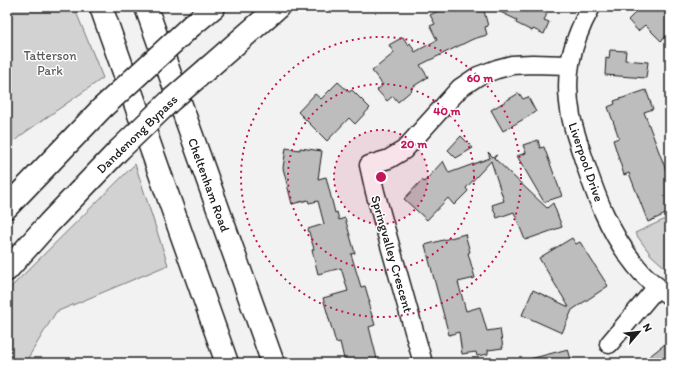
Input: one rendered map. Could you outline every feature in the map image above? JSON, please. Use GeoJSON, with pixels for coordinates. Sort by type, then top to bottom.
{"type":"FeatureCollection","features":[{"type":"Feature","properties":{"kind":"main road"},"geometry":{"type":"LineString","coordinates":[[101,7],[227,363]]}},
{"type":"Feature","properties":{"kind":"main road","name":"Cheltenham Road"},"geometry":{"type":"LineString","coordinates":[[146,7],[274,363]]}},
{"type":"Feature","properties":{"kind":"main road"},"geometry":{"type":"LineString","coordinates":[[7,207],[102,108],[191,26],[214,7]]}},
{"type":"Feature","properties":{"kind":"main road","name":"Dandenong Bypass"},"geometry":{"type":"LineString","coordinates":[[7,270],[119,150],[170,101],[278,7]]}},
{"type":"Feature","properties":{"kind":"street","name":"Liverpool Drive"},"geometry":{"type":"LineString","coordinates":[[591,7],[582,24],[572,50],[569,65],[571,116],[601,207],[611,229],[637,267],[663,292]]}},
{"type":"Feature","properties":{"kind":"street","name":"Springvalley Crescent"},"geometry":{"type":"LineString","coordinates":[[423,363],[375,192],[369,165],[389,159],[404,150],[460,88],[478,76],[512,65],[569,65]]}},
{"type":"Feature","properties":{"kind":"street"},"geometry":{"type":"LineString","coordinates":[[609,344],[663,292]]}},
{"type":"Feature","properties":{"kind":"green space","name":"Tatterson Park"},"geometry":{"type":"Polygon","coordinates":[[[7,7],[74,7],[103,78],[20,136],[7,149],[7,7]]]}},
{"type":"Feature","properties":{"kind":"green space"},"geometry":{"type":"Polygon","coordinates":[[[135,164],[168,265],[56,312],[25,363],[7,363],[7,291],[135,164]]]}},
{"type":"Feature","properties":{"kind":"green space"},"geometry":{"type":"Polygon","coordinates":[[[670,217],[670,272],[651,255],[635,233],[670,217]]]}},
{"type":"Feature","properties":{"kind":"building"},"geometry":{"type":"Polygon","coordinates":[[[446,7],[479,7],[480,11],[484,11],[488,26],[485,27],[487,35],[473,39],[420,65],[428,77],[411,88],[412,90],[398,102],[393,96],[387,101],[377,90],[383,85],[372,71],[394,53],[389,45],[403,37],[408,45],[410,43],[415,52],[437,40],[430,26],[435,24],[430,15],[446,7]]]}},
{"type":"Feature","properties":{"kind":"building"},"geometry":{"type":"Polygon","coordinates":[[[490,7],[534,7],[547,14],[544,20],[549,22],[544,34],[533,29],[532,31],[516,23],[517,20],[490,7]]]}},
{"type":"Feature","properties":{"kind":"building"},"geometry":{"type":"Polygon","coordinates":[[[628,7],[670,7],[670,33],[661,41],[645,25],[638,31],[628,20],[634,14],[628,7]]]}},
{"type":"Feature","properties":{"kind":"building"},"geometry":{"type":"Polygon","coordinates":[[[610,50],[626,51],[625,60],[648,62],[646,78],[605,75],[606,58],[609,59],[610,50]]]}},
{"type":"Feature","properties":{"kind":"building"},"geometry":{"type":"Polygon","coordinates":[[[338,82],[349,92],[352,90],[370,108],[355,124],[349,118],[327,141],[298,112],[315,94],[321,99],[338,82]]]}},
{"type":"Feature","properties":{"kind":"building"},"geometry":{"type":"Polygon","coordinates":[[[646,90],[653,109],[644,112],[670,181],[670,212],[648,222],[629,173],[624,175],[613,140],[619,138],[608,107],[615,104],[614,101],[646,90]]]}},
{"type":"Feature","properties":{"kind":"building"},"geometry":{"type":"Polygon","coordinates":[[[519,93],[523,99],[528,97],[536,112],[503,131],[491,110],[519,93]]]}},
{"type":"Feature","properties":{"kind":"building"},"geometry":{"type":"Polygon","coordinates":[[[461,136],[473,148],[456,158],[448,150],[461,136]]]}},
{"type":"Feature","properties":{"kind":"building"},"geometry":{"type":"Polygon","coordinates":[[[538,140],[540,148],[544,147],[562,196],[544,202],[517,156],[526,153],[523,145],[538,140]]]}},
{"type":"Feature","properties":{"kind":"building"},"geometry":{"type":"Polygon","coordinates":[[[286,148],[322,151],[318,179],[326,177],[335,213],[337,212],[339,220],[345,218],[355,253],[351,254],[361,287],[365,286],[370,303],[368,303],[375,325],[369,327],[378,363],[345,363],[340,342],[336,343],[323,298],[348,291],[341,268],[318,274],[312,250],[314,249],[308,229],[324,224],[318,201],[309,203],[308,200],[292,204],[283,168],[286,148]]]}},
{"type":"Feature","properties":{"kind":"building"},"geometry":{"type":"Polygon","coordinates":[[[488,152],[493,157],[497,155],[494,158],[547,208],[553,203],[562,227],[525,240],[514,212],[497,218],[492,205],[504,201],[491,161],[466,188],[468,191],[454,205],[448,198],[427,220],[404,199],[422,180],[424,182],[443,161],[449,173],[490,158],[488,152]]]}},
{"type":"Feature","properties":{"kind":"building"},"geometry":{"type":"Polygon","coordinates":[[[465,234],[470,252],[468,253],[475,278],[458,282],[466,311],[480,307],[487,331],[500,329],[503,348],[488,350],[488,354],[477,356],[476,352],[462,354],[459,332],[449,335],[425,245],[465,234]]]}},
{"type":"Feature","properties":{"kind":"building"},"geometry":{"type":"Polygon","coordinates":[[[572,238],[576,244],[580,242],[608,286],[572,310],[562,333],[522,315],[533,290],[569,307],[539,258],[572,238]]]}},
{"type":"Feature","properties":{"kind":"building"},"geometry":{"type":"Polygon","coordinates":[[[670,340],[670,363],[641,363],[670,340]]]}},
{"type":"Feature","properties":{"kind":"building"},"geometry":{"type":"Polygon","coordinates":[[[568,349],[572,363],[531,363],[530,359],[568,349]]]}}]}
